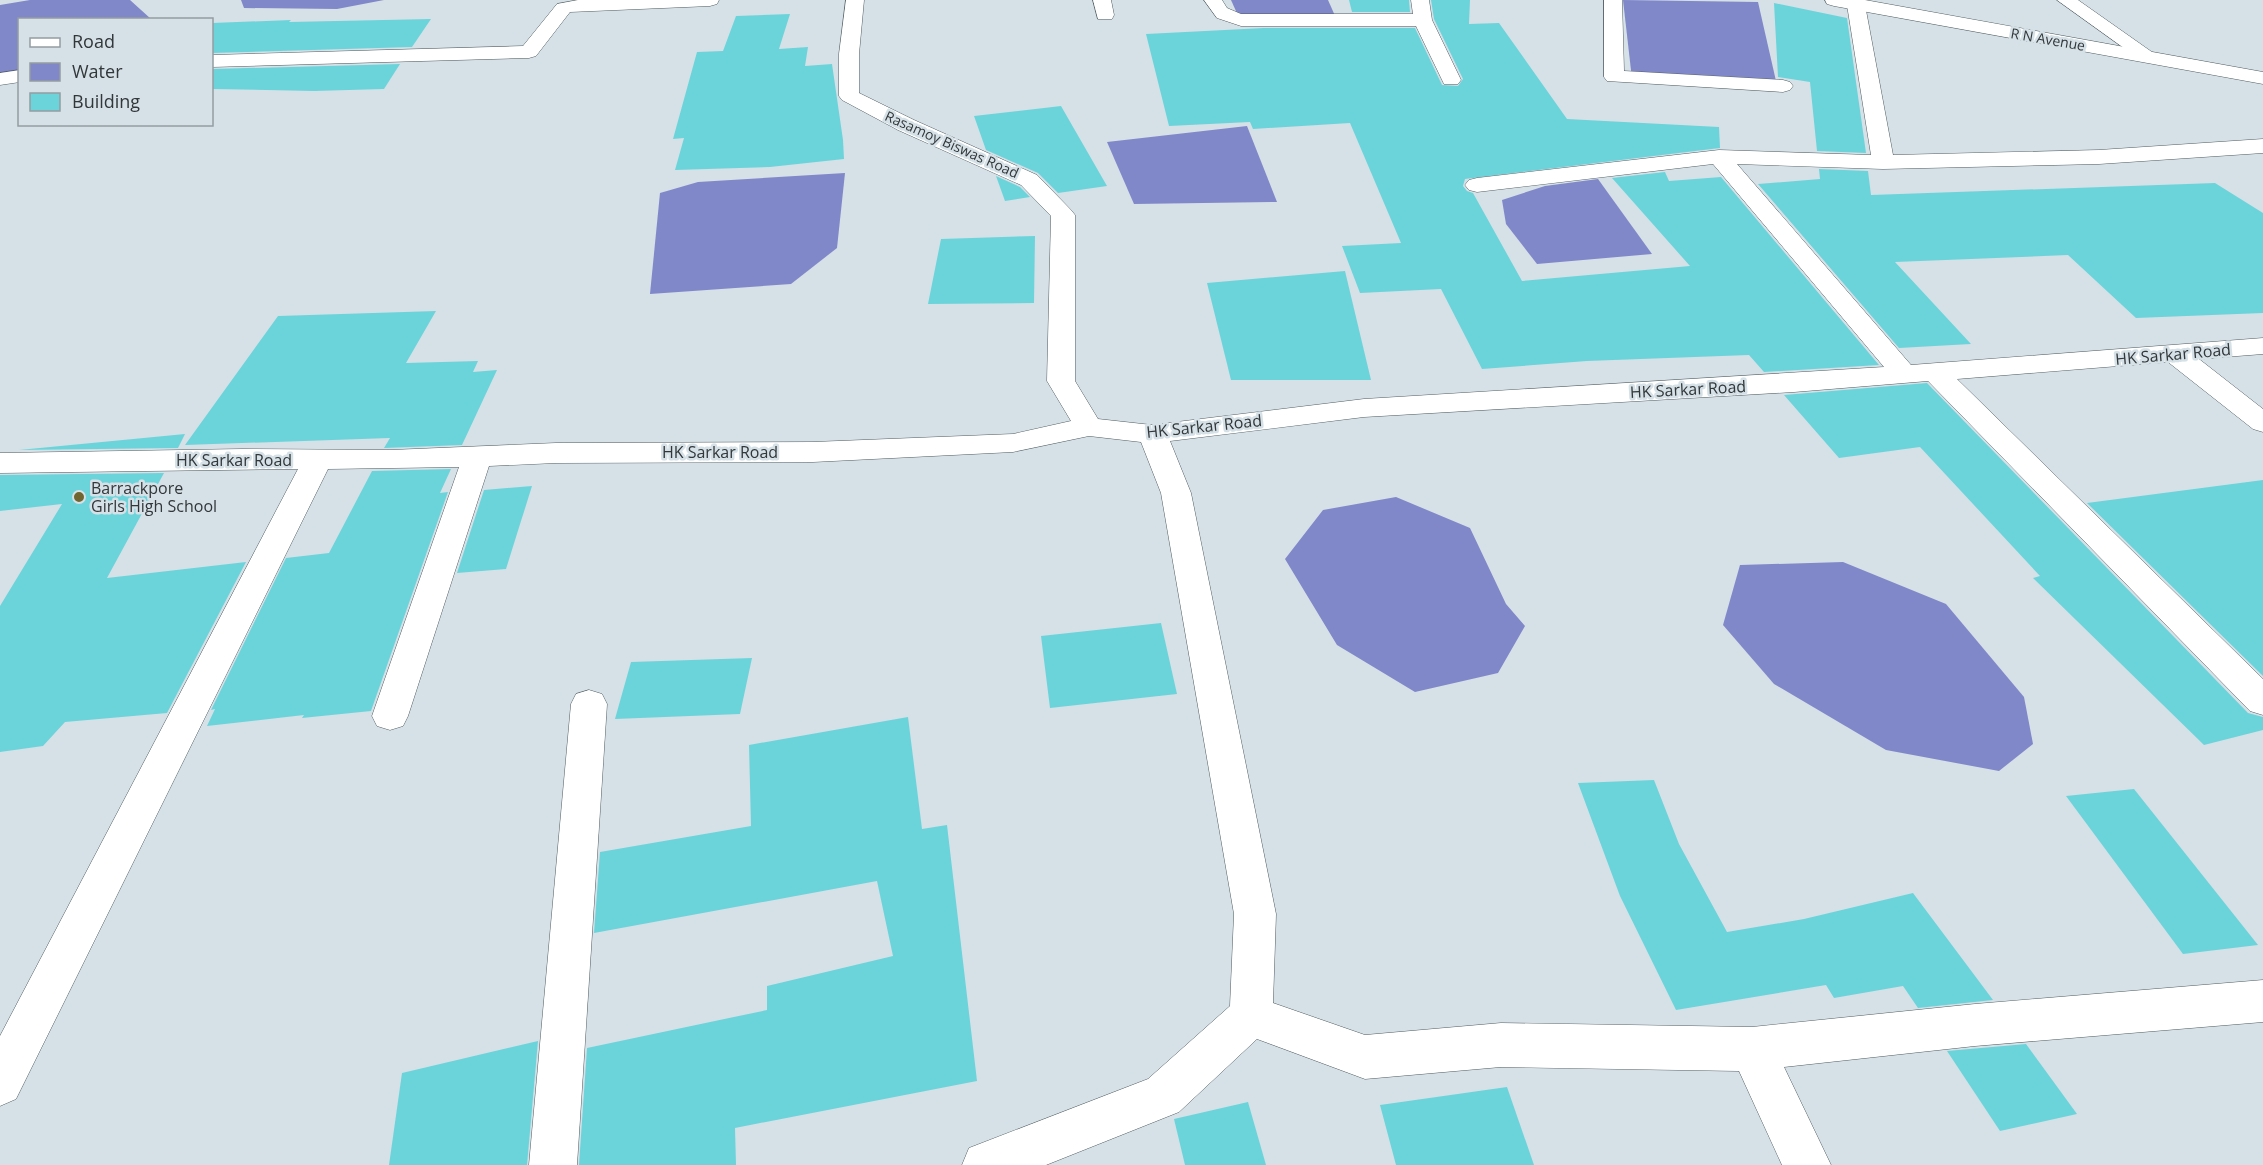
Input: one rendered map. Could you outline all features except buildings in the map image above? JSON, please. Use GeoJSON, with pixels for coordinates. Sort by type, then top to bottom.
{"type":"FeatureCollection","features":[{"type":"Feature","properties":{"kind":"street"},"geometry":{"type":"LineString","coordinates":[[213,61],[529,52],[564,8],[624,2],[710,0]]}},
{"type":"Feature","properties":{"kind":"street","name":"Rasamoy Biswas Road"},"geometry":{"type":"LineString","coordinates":[[855,0],[849,54],[849,96],[906,125],[1029,180],[1062,215],[1061,381],[1089,427]]}},
{"type":"Feature","properties":{"kind":"street"},"geometry":{"type":"LineString","coordinates":[[1213,0],[1217,10],[1225,17],[1241,20],[1422,20]]}},
{"type":"Feature","properties":{"kind":"street"},"geometry":{"type":"LineString","coordinates":[[1420,0],[1422,20],[1451,80]]}},
{"type":"Feature","properties":{"kind":"street"},"geometry":{"type":"LineString","coordinates":[[1612,0],[1614,77],[1783,86]]}},
{"type":"Feature","properties":{"kind":"street","name":"R N Avenue"},"geometry":{"type":"LineString","coordinates":[[1834,0],[2263,78]]}},
{"type":"Feature","properties":{"kind":"street"},"geometry":{"type":"LineString","coordinates":[[2066,0],[2149,57]]}},
{"type":"Feature","properties":{"kind":"street"},"geometry":{"type":"LineString","coordinates":[[1856,5],[1883,162]]}},
{"type":"Feature","properties":{"kind":"street"},"geometry":{"type":"LineString","coordinates":[[0,79],[18,76]]}},
{"type":"Feature","properties":{"kind":"street"},"geometry":{"type":"LineString","coordinates":[[1477,185],[1719,157],[1883,162],[2099,157],[2263,146]]}},
{"type":"Feature","properties":{"kind":"street"},"geometry":{"type":"LineString","coordinates":[[1719,157],[1904,374]]}},
{"type":"Feature","properties":{"kind":"street","name":"HK Sarkar Road"},"geometry":{"type":"LineString","coordinates":[[0,464],[477,457],[556,453],[813,452],[1013,443],[1089,427],[1152,434],[1364,408],[1794,383],[2263,346]]}},
{"type":"Feature","properties":{"kind":"street"},"geometry":{"type":"LineString","coordinates":[[2175,354],[2263,423]]}},
{"type":"Feature","properties":{"kind":"street"},"geometry":{"type":"LineString","coordinates":[[1935,372],[2263,701]]}},
{"type":"Feature","properties":{"kind":"street"},"geometry":{"type":"LineString","coordinates":[[986,1165],[1163,1096],[1251,1016],[1255,914],[1176,493],[1152,434]]}},
{"type":"Feature","properties":{"kind":"street"},"geometry":{"type":"LineString","coordinates":[[390,716],[477,457]]}},
{"type":"Feature","properties":{"kind":"street"},"geometry":{"type":"LineString","coordinates":[[0,1083],[318,460]]}},
{"type":"Feature","properties":{"kind":"street"},"geometry":{"type":"LineString","coordinates":[[553,1165],[589,704]]}},
{"type":"Feature","properties":{"kind":"street"},"geometry":{"type":"LineString","coordinates":[[1251,1016],[1365,1057],[1501,1045],[1752,1049],[1975,1025],[2263,1000]]}},
{"type":"Feature","properties":{"kind":"street"},"geometry":{"type":"LineString","coordinates":[[1752,1049],[1807,1165]]}},
{"type":"Feature","properties":{"kind":"water"},"geometry":{"type":"Polygon","coordinates":[[[30,0],[130,0],[150,18],[18,18],[18,76],[0,75],[0,5],[30,0]]]}},
{"type":"Feature","properties":{"kind":"water"},"geometry":{"type":"Polygon","coordinates":[[[241,0],[384,0],[337,9],[244,8],[241,0]]]}},
{"type":"Feature","properties":{"kind":"water"},"geometry":{"type":"Polygon","coordinates":[[[1231,0],[1328,0],[1336,18],[1240,20],[1231,0]]]}},
{"type":"Feature","properties":{"kind":"water"},"geometry":{"type":"Polygon","coordinates":[[[1623,0],[1758,2],[1776,81],[1632,79],[1623,0]]]}},
{"type":"Feature","properties":{"kind":"water"},"geometry":{"type":"Polygon","coordinates":[[[1247,126],[1277,202],[1134,204],[1107,142],[1247,126]]]}},
{"type":"Feature","properties":{"kind":"water"},"geometry":{"type":"Polygon","coordinates":[[[845,173],[837,248],[791,284],[650,294],[660,193],[698,182],[845,173]]]}},
{"type":"Feature","properties":{"kind":"water"},"geometry":{"type":"Polygon","coordinates":[[[1598,179],[1652,254],[1537,264],[1506,224],[1502,200],[1545,186],[1598,179]]]}},
{"type":"Feature","properties":{"kind":"water"},"geometry":{"type":"Polygon","coordinates":[[[1396,497],[1470,528],[1506,604],[1525,626],[1498,673],[1415,692],[1337,645],[1285,559],[1323,510],[1396,497]]]}},
{"type":"Feature","properties":{"kind":"water"},"geometry":{"type":"Polygon","coordinates":[[[1843,562],[1946,604],[2024,697],[2033,744],[1999,771],[1886,750],[1774,684],[1723,625],[1740,565],[1843,562]]]}},
{"type":"Feature","properties":{"kind":"place","name":"Barrackpore Girls High School"},"geometry":{"type":"Point","coordinates":[79,497]}}]}
